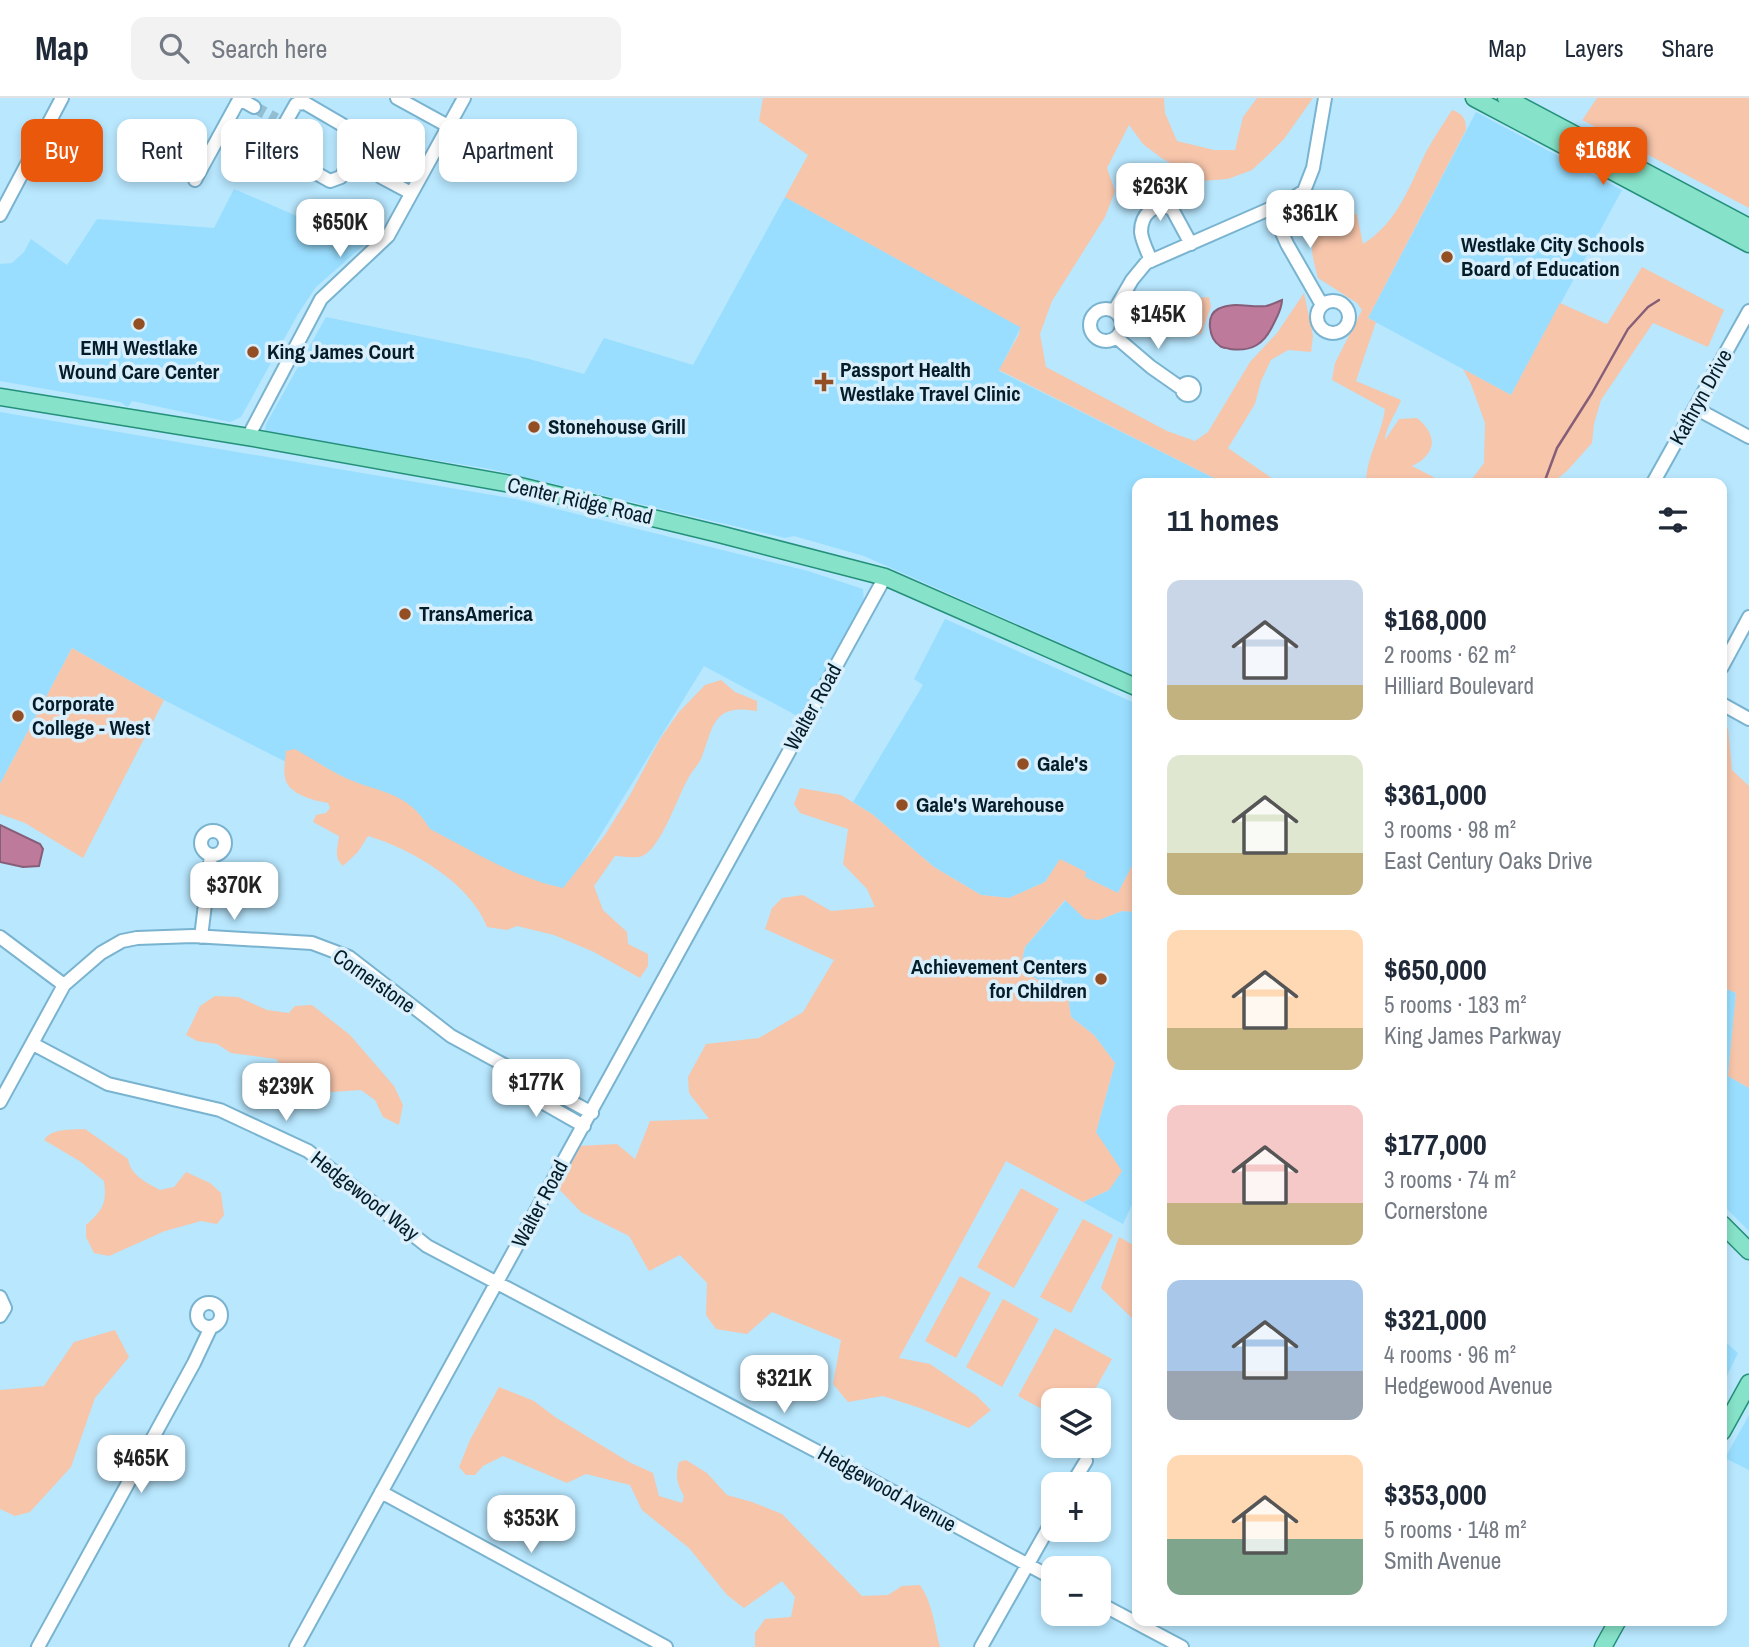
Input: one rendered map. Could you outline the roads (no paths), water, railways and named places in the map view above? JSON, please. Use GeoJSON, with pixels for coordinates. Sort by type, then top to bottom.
{"type":"FeatureCollection","features":[{"type":"Feature","properties":{"kind":"main road"},"geometry":{"type":"LineString","coordinates":[[1474,98],[1749,244]]}},
{"type":"Feature","properties":{"kind":"main road"},"geometry":{"type":"LineString","coordinates":[[1507,98],[1749,227]]}},
{"type":"Feature","properties":{"kind":"main road","name":"Center Ridge Road"},"geometry":{"type":"LineString","coordinates":[[0,397],[248,437],[516,485],[885,577],[1132,685]]}},
{"type":"Feature","properties":{"kind":"main road"},"geometry":{"type":"LineString","coordinates":[[1727,1229],[1749,1251]]}},
{"type":"Feature","properties":{"kind":"main road"},"geometry":{"type":"LineString","coordinates":[[1727,1423],[1749,1383]]}},
{"type":"Feature","properties":{"kind":"main road"},"geometry":{"type":"LineString","coordinates":[[1602,1647],[1614,1626]]}},
{"type":"Feature","properties":{"kind":"street"},"geometry":{"type":"LineString","coordinates":[[0,215],[62,98]]}},
{"type":"Feature","properties":{"kind":"street"},"geometry":{"type":"LineString","coordinates":[[397,98],[439,121]]}},
{"type":"Feature","properties":{"kind":"street"},"geometry":{"type":"LineString","coordinates":[[452,119],[464,98]]}},
{"type":"Feature","properties":{"kind":"street"},"geometry":{"type":"LineString","coordinates":[[1114,311],[1138,272],[1151,261],[1304,191],[1312,168],[1325,98]]}},
{"type":"Feature","properties":{"kind":"street"},"geometry":{"type":"LineString","coordinates":[[207,158],[240,99],[254,107]]}},
{"type":"Feature","properties":{"kind":"street"},"geometry":{"type":"LineString","coordinates":[[305,103],[358,134],[361,142],[354,162],[341,177],[330,181],[277,152],[274,143],[281,122],[296,104],[305,103]]}},
{"type":"Feature","properties":{"kind":"street"},"geometry":{"type":"LineString","coordinates":[[248,437],[321,299],[388,236],[439,143]]}},
{"type":"Feature","properties":{"kind":"street"},"geometry":{"type":"LineString","coordinates":[[390,182],[411,194]]}},
{"type":"Feature","properties":{"kind":"street"},"geometry":{"type":"LineString","coordinates":[[1151,261],[1141,235],[1144,219],[1154,207],[1167,206],[1172,209],[1191,244]]}},
{"type":"Feature","properties":{"kind":"street"},"geometry":{"type":"LineString","coordinates":[[1271,208],[1287,244],[1322,305]]}},
{"type":"Feature","properties":{"kind":"street"},"geometry":{"type":"LineString","coordinates":[[1105,309],[1114,311],[1121,318],[1123,329],[1117,338],[1105,342],[1099,340],[1091,331],[1090,323],[1094,315],[1105,309]]}},
{"type":"Feature","properties":{"kind":"street","name":"Kathryn Drive"},"geometry":{"type":"LineString","coordinates":[[1656,478],[1749,311]]}},
{"type":"Feature","properties":{"kind":"street"},"geometry":{"type":"LineString","coordinates":[[1117,338],[1181,388]]}},
{"type":"Feature","properties":{"kind":"street"},"geometry":{"type":"LineString","coordinates":[[1695,408],[1749,437]]}},
{"type":"Feature","properties":{"kind":"street","name":"Walter Road"},"geometry":{"type":"LineString","coordinates":[[296,1647],[885,577]]}},
{"type":"Feature","properties":{"kind":"street"},"geometry":{"type":"LineString","coordinates":[[1727,658],[1749,618]]}},
{"type":"Feature","properties":{"kind":"street"},"geometry":{"type":"LineString","coordinates":[[1727,707],[1749,719]]}},
{"type":"Feature","properties":{"kind":"street"},"geometry":{"type":"LineString","coordinates":[[201,937],[211,855]]}},
{"type":"Feature","properties":{"kind":"street"},"geometry":{"type":"LineString","coordinates":[[0,937],[64,985]]}},
{"type":"Feature","properties":{"kind":"street","name":"Cornerstone"},"geometry":{"type":"LineString","coordinates":[[0,1102],[64,985],[101,953],[122,941],[137,938],[201,937],[312,943],[335,950],[349,957],[451,1036],[592,1112]]}},
{"type":"Feature","properties":{"kind":"street","name":"Hedgewood Way"},"geometry":{"type":"LineString","coordinates":[[33,1044],[108,1084],[220,1110],[308,1151],[428,1245],[498,1282]]}},
{"type":"Feature","properties":{"kind":"street","name":"Cornerstone"},"geometry":{"type":"LineString","coordinates":[[523,1075],[540,1101],[583,1126]]}},
{"type":"Feature","properties":{"kind":"street","name":"Hedgewood Avenue"},"geometry":{"type":"LineString","coordinates":[[498,1282],[1041,1572]]}},
{"type":"Feature","properties":{"kind":"street"},"geometry":{"type":"LineString","coordinates":[[0,1297],[5,1305],[0,1316]]}},
{"type":"Feature","properties":{"kind":"street"},"geometry":{"type":"LineString","coordinates":[[38,1647],[212,1327]]}},
{"type":"Feature","properties":{"kind":"street"},"geometry":{"type":"LineString","coordinates":[[1079,1472],[1086,1461]]}},
{"type":"Feature","properties":{"kind":"street"},"geometry":{"type":"LineString","coordinates":[[381,1492],[666,1647]]}},
{"type":"Feature","properties":{"kind":"street"},"geometry":{"type":"LineString","coordinates":[[981,1647],[1041,1541]]}},
{"type":"Feature","properties":{"kind":"street"},"geometry":{"type":"LineString","coordinates":[[1111,1609],[1132,1620]]}},
{"type":"Feature","properties":{"kind":"street"},"geometry":{"type":"LineString","coordinates":[[1142,1626],[1182,1647]]}},
{"type":"Feature","properties":{"kind":"waterway"},"geometry":{"type":"LineString","coordinates":[[1546,478],[1557,448],[1628,329],[1648,307],[1659,300]]}},
{"type":"Feature","properties":{"kind":"tunnel"},"geometry":{"type":"LineString","coordinates":[[254,107],[276,119]]}},
{"type":"Feature","properties":{"kind":"place","name":"Westlake City Schools Board of Education"},"geometry":{"type":"Point","coordinates":[1447,257]}},
{"type":"Feature","properties":{"kind":"place","name":"EMH Westlake Wound Care Center"},"geometry":{"type":"Point","coordinates":[139,324]}},
{"type":"Feature","properties":{"kind":"place","name":"King James Court"},"geometry":{"type":"Point","coordinates":[253,352]}},
{"type":"Feature","properties":{"kind":"place","name":"Passport Health Westlake Travel Clinic"},"geometry":{"type":"Point","coordinates":[824,382]}},
{"type":"Feature","properties":{"kind":"place","name":"Stonehouse Grill"},"geometry":{"type":"Point","coordinates":[534,427]}},
{"type":"Feature","properties":{"kind":"place","name":"TransAmerica"},"geometry":{"type":"Point","coordinates":[405,614]}},
{"type":"Feature","properties":{"kind":"place","name":"Corporate College - West"},"geometry":{"type":"Point","coordinates":[18,716]}},
{"type":"Feature","properties":{"kind":"place","name":"Gale's"},"geometry":{"type":"Point","coordinates":[1023,764]}},
{"type":"Feature","properties":{"kind":"place","name":"Gale's Warehouse"},"geometry":{"type":"Point","coordinates":[902,805]}},
{"type":"Feature","properties":{"kind":"place","name":"Achievement Centers for Children"},"geometry":{"type":"Point","coordinates":[1101,979]}}]}
